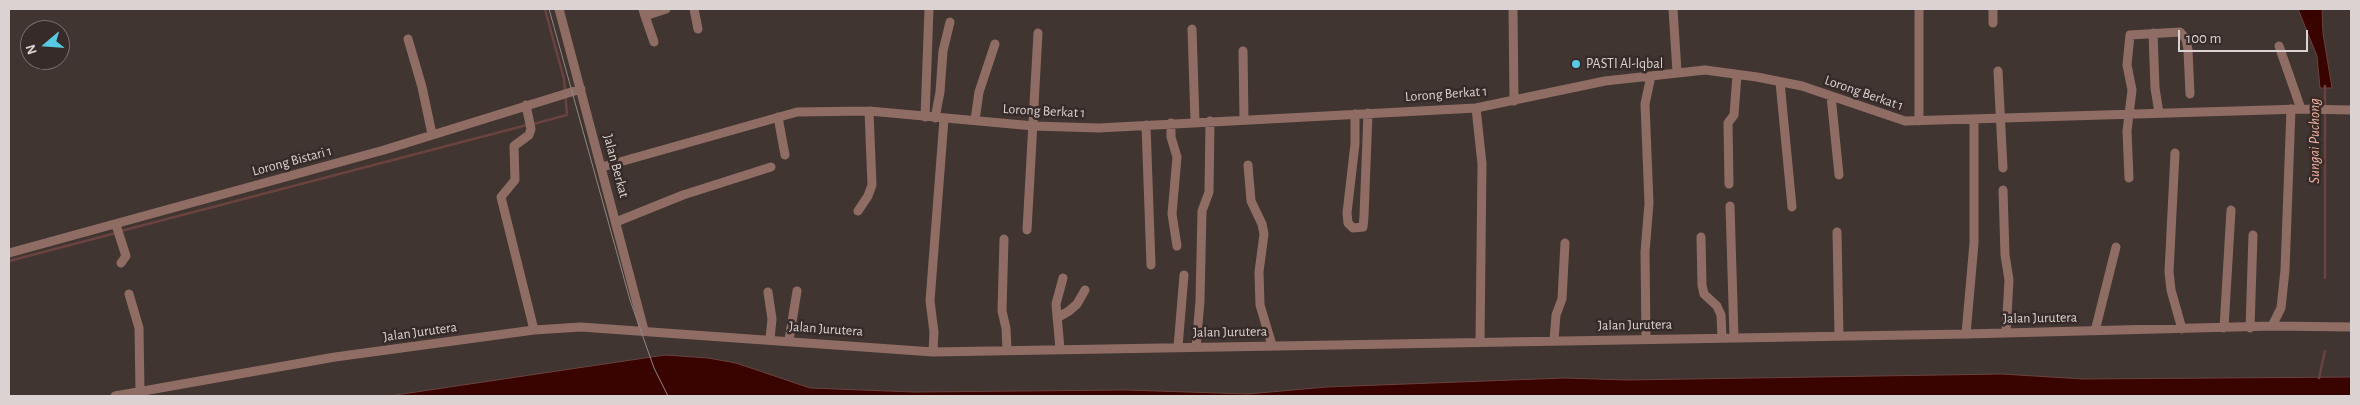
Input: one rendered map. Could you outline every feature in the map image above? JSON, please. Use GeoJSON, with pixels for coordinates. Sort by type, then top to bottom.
{"type":"FeatureCollection","features":[{"type":"Feature","properties":{"kind":"street","name":"Jalan Berkat"},"geometry":{"type":"LineString","coordinates":[[558,9],[577,90],[602,167],[644,330]]}},
{"type":"Feature","properties":{"kind":"street"},"geometry":{"type":"LineString","coordinates":[[654,42],[644,12],[666,9]]}},
{"type":"Feature","properties":{"kind":"street"},"geometry":{"type":"LineString","coordinates":[[694,9],[698,29]]}},
{"type":"Feature","properties":{"kind":"street"},"geometry":{"type":"LineString","coordinates":[[925,117],[929,9]]}},
{"type":"Feature","properties":{"kind":"street"},"geometry":{"type":"LineString","coordinates":[[1513,9],[1514,101]]}},
{"type":"Feature","properties":{"kind":"street"},"geometry":{"type":"LineString","coordinates":[[1673,9],[1677,72]]}},
{"type":"Feature","properties":{"kind":"street"},"geometry":{"type":"LineString","coordinates":[[1919,9],[1919,121]]}},
{"type":"Feature","properties":{"kind":"street"},"geometry":{"type":"LineString","coordinates":[[1993,9],[1993,23]]}},
{"type":"Feature","properties":{"kind":"street"},"geometry":{"type":"LineString","coordinates":[[934,352],[934,332],[930,301],[940,92],[943,51],[950,22]]}},
{"type":"Feature","properties":{"kind":"street"},"geometry":{"type":"LineString","coordinates":[[1192,29],[1196,121]]}},
{"type":"Feature","properties":{"kind":"street"},"geometry":{"type":"LineString","coordinates":[[2129,178],[2127,131],[2132,90],[2127,65],[2130,35],[2180,32],[2186,39],[2188,50],[2190,94]]}},
{"type":"Feature","properties":{"kind":"street"},"geometry":{"type":"LineString","coordinates":[[1027,230],[1030,144],[1034,126],[1038,33]]}},
{"type":"Feature","properties":{"kind":"street"},"geometry":{"type":"LineString","coordinates":[[2153,33],[2155,88],[2160,113]]}},
{"type":"Feature","properties":{"kind":"street"},"geometry":{"type":"LineString","coordinates":[[408,39],[422,87],[432,134]]}},
{"type":"Feature","properties":{"kind":"street"},"geometry":{"type":"LineString","coordinates":[[975,120],[979,92],[995,44]]}},
{"type":"Feature","properties":{"kind":"street"},"geometry":{"type":"LineString","coordinates":[[2279,46],[2301,109]]}},
{"type":"Feature","properties":{"kind":"street"},"geometry":{"type":"LineString","coordinates":[[1243,51],[1244,119]]}},
{"type":"Feature","properties":{"kind":"street","name":"Lorong Berkat 1"},"geometry":{"type":"LineString","coordinates":[[602,167],[797,112],[869,112],[1034,126],[1099,128],[1196,121],[1476,108],[1605,81],[1706,70],[1802,86],[1905,121],[2301,109],[2351,110]]}},
{"type":"Feature","properties":{"kind":"street"},"geometry":{"type":"LineString","coordinates":[[1998,71],[2002,118],[2003,168]]}},
{"type":"Feature","properties":{"kind":"street"},"geometry":{"type":"LineString","coordinates":[[1729,184],[1728,123],[1734,115],[1737,75]]}},
{"type":"Feature","properties":{"kind":"street"},"geometry":{"type":"LineString","coordinates":[[1646,339],[1645,252],[1650,203],[1645,104],[1652,76]]}},
{"type":"Feature","properties":{"kind":"street"},"geometry":{"type":"LineString","coordinates":[[1780,82],[1792,207]]}},
{"type":"Feature","properties":{"kind":"street","name":"Lorong Bistari 1"},"geometry":{"type":"LineString","coordinates":[[9,253],[117,227],[577,90]]}},
{"type":"Feature","properties":{"kind":"street"},"geometry":{"type":"LineString","coordinates":[[1830,96],[1839,176]]}},
{"type":"Feature","properties":{"kind":"street"},"geometry":{"type":"LineString","coordinates":[[526,105],[531,129],[529,135],[514,146],[515,180],[501,197],[534,330]]}},
{"type":"Feature","properties":{"kind":"street"},"geometry":{"type":"LineString","coordinates":[[1476,108],[1482,164],[1480,341]]}},
{"type":"Feature","properties":{"kind":"street"},"geometry":{"type":"LineString","coordinates":[[2272,326],[2281,308],[2285,270],[2291,110]]}},
{"type":"Feature","properties":{"kind":"street"},"geometry":{"type":"LineString","coordinates":[[858,211],[868,196],[872,185],[869,112]]}},
{"type":"Feature","properties":{"kind":"street"},"geometry":{"type":"LineString","coordinates":[[1355,114],[1355,144],[1347,213],[1348,223],[1353,228],[1363,227],[1368,113]]}},
{"type":"Feature","properties":{"kind":"street"},"geometry":{"type":"LineString","coordinates":[[778,117],[785,155]]}},
{"type":"Feature","properties":{"kind":"street"},"geometry":{"type":"LineString","coordinates":[[1966,334],[1974,243],[1974,119]]}},
{"type":"Feature","properties":{"kind":"street"},"geometry":{"type":"LineString","coordinates":[[1196,347],[1200,302],[1202,211],[1209,192],[1210,121]]}},
{"type":"Feature","properties":{"kind":"street"},"geometry":{"type":"LineString","coordinates":[[1171,123],[1171,137],[1177,157],[1172,214],[1177,246]]}},
{"type":"Feature","properties":{"kind":"street"},"geometry":{"type":"LineString","coordinates":[[1146,125],[1151,265]]}},
{"type":"Feature","properties":{"kind":"street"},"geometry":{"type":"LineString","coordinates":[[2175,152],[2169,272],[2171,290],[2182,329]]}},
{"type":"Feature","properties":{"kind":"street"},"geometry":{"type":"LineString","coordinates":[[1248,165],[1251,201],[1262,224],[1264,234],[1258,272],[1260,305],[1272,345]]}},
{"type":"Feature","properties":{"kind":"street"},"geometry":{"type":"LineString","coordinates":[[616,222],[683,195],[771,167]]}},
{"type":"Feature","properties":{"kind":"street"},"geometry":{"type":"LineString","coordinates":[[2003,190],[2005,255],[2009,280],[2006,333]]}},
{"type":"Feature","properties":{"kind":"street"},"geometry":{"type":"LineString","coordinates":[[1730,206],[1734,337]]}},
{"type":"Feature","properties":{"kind":"street"},"geometry":{"type":"LineString","coordinates":[[2224,328],[2231,210]]}},
{"type":"Feature","properties":{"kind":"street"},"geometry":{"type":"LineString","coordinates":[[117,227],[126,256],[121,263]]}},
{"type":"Feature","properties":{"kind":"street"},"geometry":{"type":"LineString","coordinates":[[1837,232],[1840,336]]}},
{"type":"Feature","properties":{"kind":"street"},"geometry":{"type":"LineString","coordinates":[[2250,328],[2253,235]]}},
{"type":"Feature","properties":{"kind":"street"},"geometry":{"type":"LineString","coordinates":[[1701,237],[1702,285],[1704,294],[1717,306],[1721,315],[1722,338]]}},
{"type":"Feature","properties":{"kind":"street"},"geometry":{"type":"LineString","coordinates":[[1004,239],[1002,311],[1006,328],[1007,350]]}},
{"type":"Feature","properties":{"kind":"street"},"geometry":{"type":"LineString","coordinates":[[1554,340],[1556,315],[1562,299],[1565,243]]}},
{"type":"Feature","properties":{"kind":"street"},"geometry":{"type":"LineString","coordinates":[[2095,331],[2116,247]]}},
{"type":"Feature","properties":{"kind":"street"},"geometry":{"type":"LineString","coordinates":[[1178,347],[1184,275]]}},
{"type":"Feature","properties":{"kind":"street"},"geometry":{"type":"LineString","coordinates":[[1060,349],[1057,297],[1063,278]]}},
{"type":"Feature","properties":{"kind":"street"},"geometry":{"type":"LineString","coordinates":[[1057,318],[1069,311],[1085,290]]}},
{"type":"Feature","properties":{"kind":"street"},"geometry":{"type":"LineString","coordinates":[[789,340],[797,291]]}},
{"type":"Feature","properties":{"kind":"street"},"geometry":{"type":"LineString","coordinates":[[768,292],[772,319],[770,339]]}},
{"type":"Feature","properties":{"kind":"street"},"geometry":{"type":"LineString","coordinates":[[130,294],[139,328],[140,392]]}},
{"type":"Feature","properties":{"kind":"street","name":"Jalan Jurutera"},"geometry":{"type":"LineString","coordinates":[[115,396],[335,357],[534,330],[581,327],[789,340],[934,352],[1966,334],[2272,326],[2351,327]]}},
{"type":"Feature","properties":{"kind":"shaded area"},"geometry":{"type":"Polygon","coordinates":[[[2298,9],[2322,9],[2323,33],[2332,88],[2320,88],[2317,56],[2298,9]]]}},
{"type":"Feature","properties":{"kind":"shaded area"},"geometry":{"type":"Polygon","coordinates":[[[665,355],[708,358],[736,363],[810,388],[914,392],[1127,390],[1248,394],[1326,387],[1564,378],[1627,380],[2002,374],[2083,379],[2351,377],[2351,396],[389,396],[665,355]]]}},
{"type":"Feature","properties":{"kind":"waterway"},"geometry":{"type":"LineString","coordinates":[[533,124],[567,115],[564,79],[545,9]]}},
{"type":"Feature","properties":{"kind":"waterway","name":"Sungai Puchong"},"geometry":{"type":"LineString","coordinates":[[2325,86],[2325,278]]}},
{"type":"Feature","properties":{"kind":"waterway"},"geometry":{"type":"LineString","coordinates":[[121,231],[527,125]]}},
{"type":"Feature","properties":{"kind":"waterway"},"geometry":{"type":"LineString","coordinates":[[9,261],[116,233]]}},
{"type":"Feature","properties":{"kind":"waterway","name":"Sungai Puchong"},"geometry":{"type":"LineString","coordinates":[[2319,378],[2325,351]]}},
{"type":"Feature","properties":{"kind":"tram line"},"geometry":{"type":"LineString","coordinates":[[549,9],[630,300],[654,368],[668,396]]}},
{"type":"Feature","properties":{"kind":"place","name":"PASTI Al-Iqbal"},"geometry":{"type":"Point","coordinates":[1576,64]}}]}
